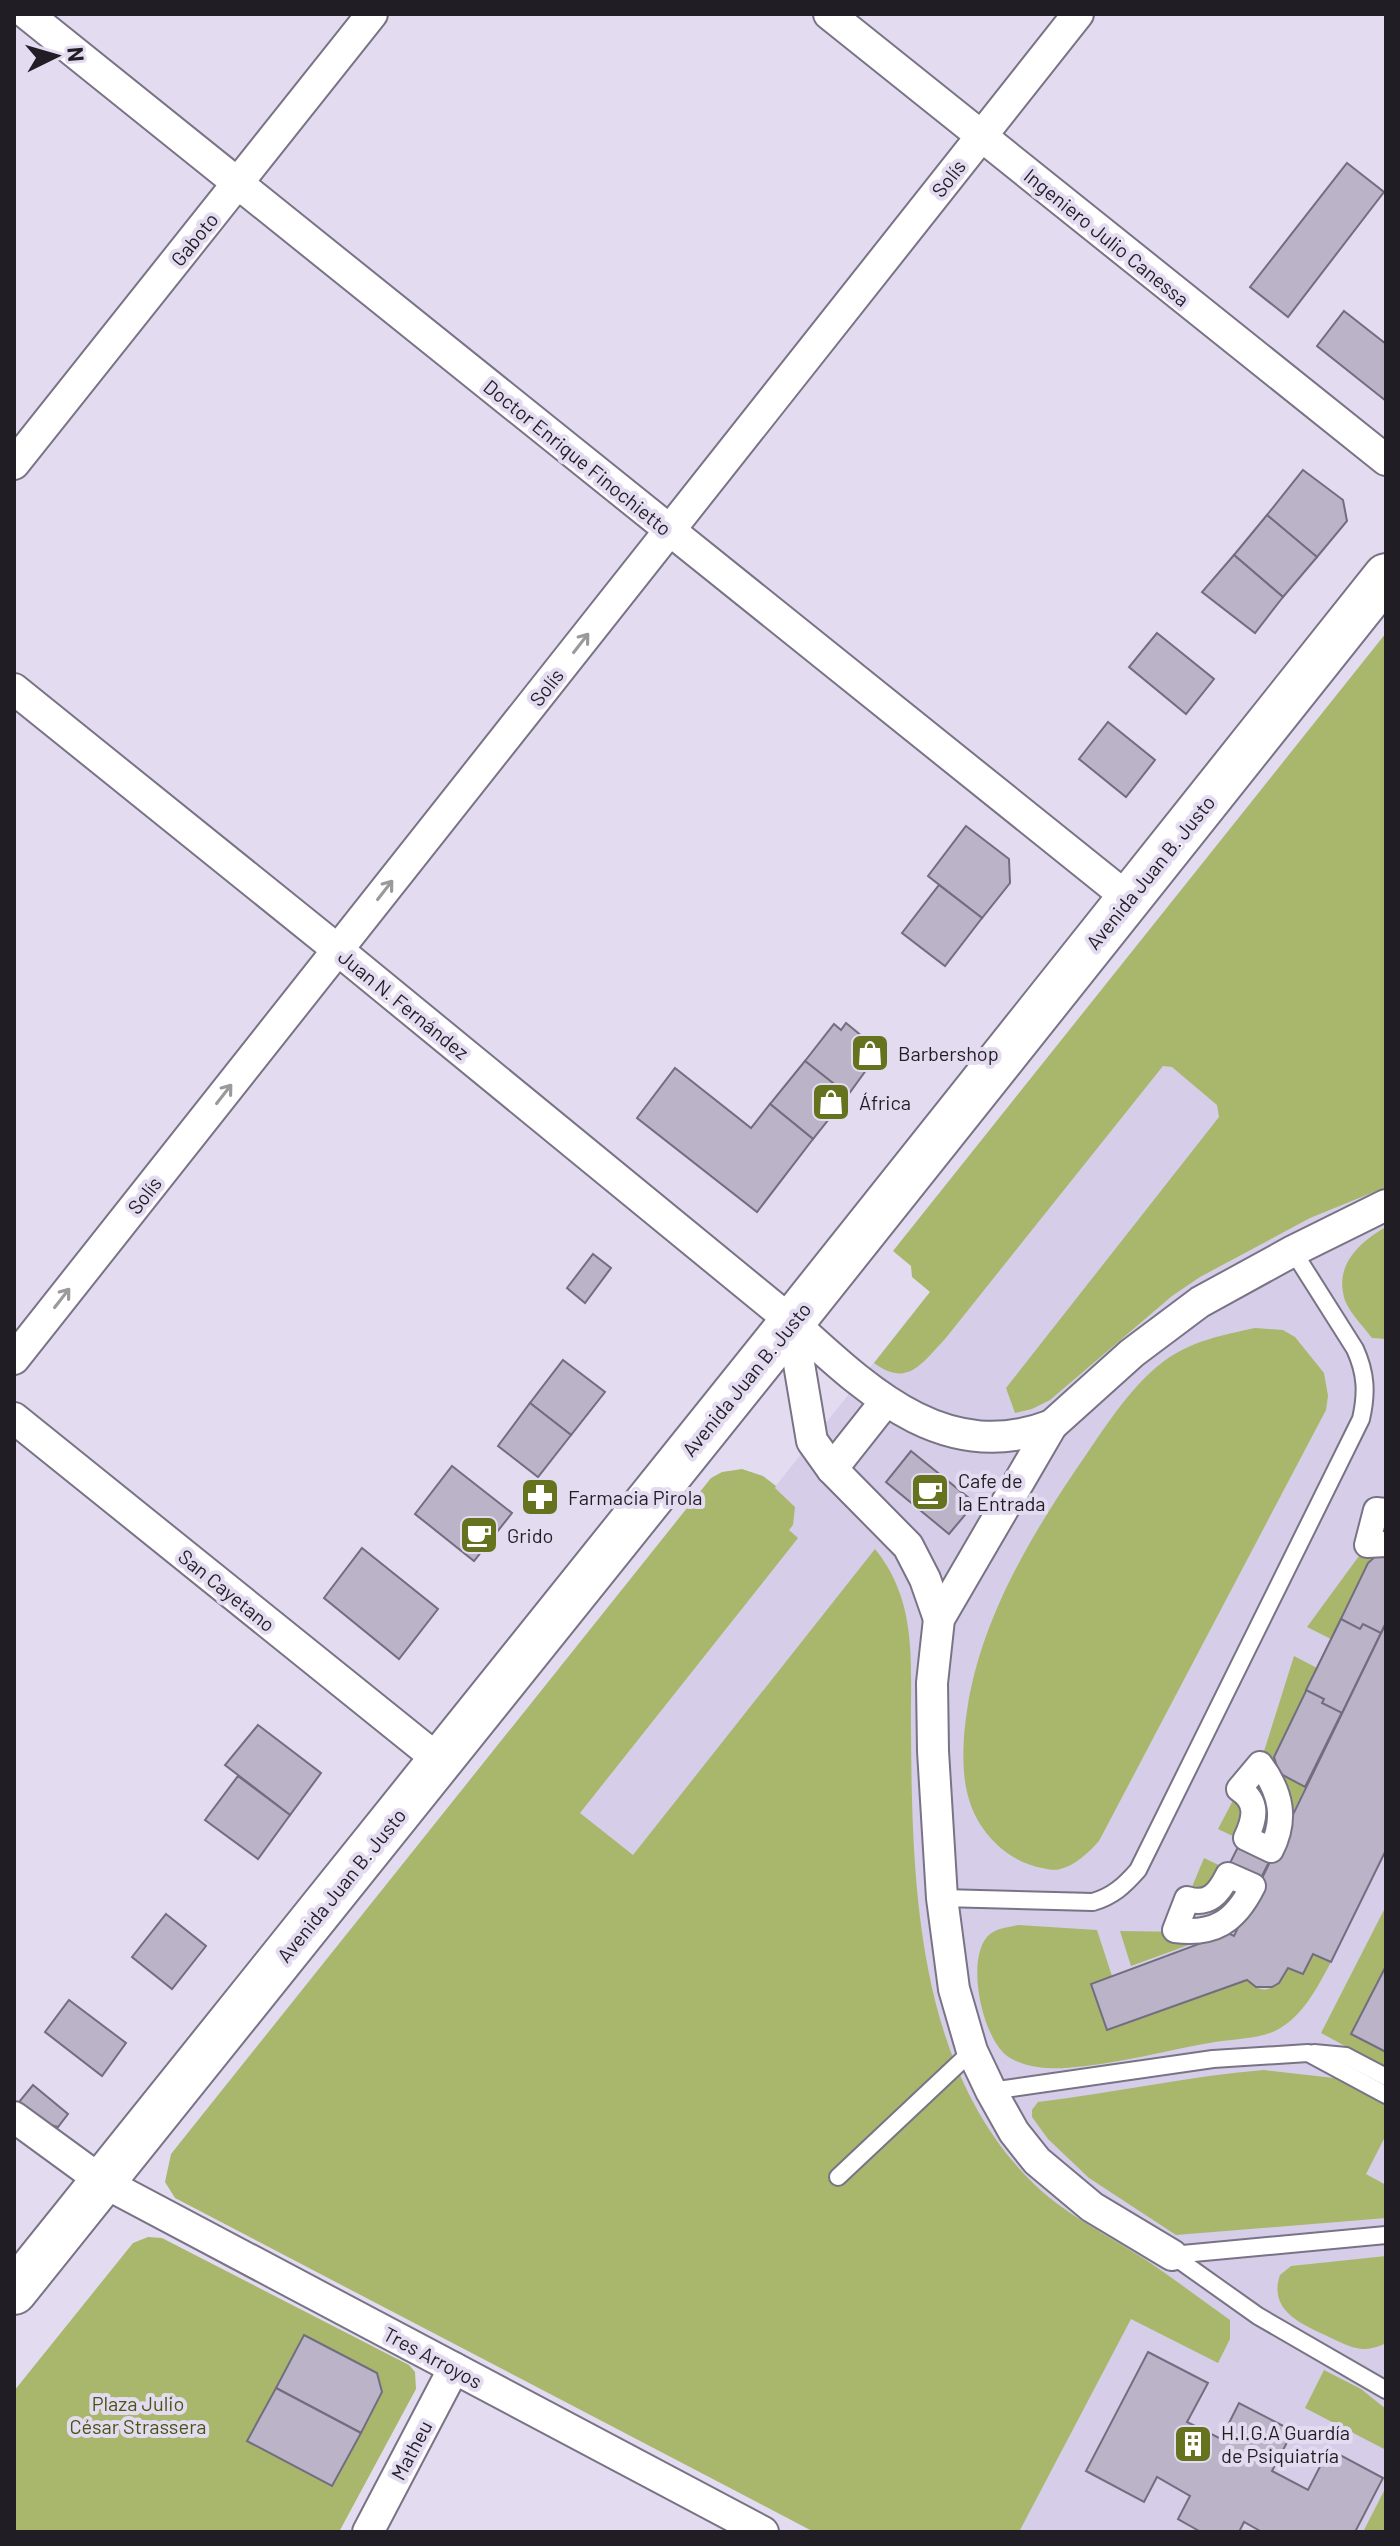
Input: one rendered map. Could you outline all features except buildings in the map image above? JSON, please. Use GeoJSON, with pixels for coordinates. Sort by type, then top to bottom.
{"type":"FeatureCollection","features":[{"type":"Feature","properties":{"kind":"main road","name":"Avenida Juan B. Justo"},"geometry":{"type":"LineString","coordinates":[[14,2292],[1386,576]]}},
{"type":"Feature","properties":{"kind":"street","name":"Doctor Enrique Finochietto"},"geometry":{"type":"LineString","coordinates":[[27,14],[1129,899]]}},
{"type":"Feature","properties":{"kind":"street","name":"Gaboto"},"geometry":{"type":"LineString","coordinates":[[14,464],[372,14]]}},
{"type":"Feature","properties":{"kind":"street","name":"Ingeniero Julio Canessa"},"geometry":{"type":"LineString","coordinates":[[829,14],[1386,460]]}},
{"type":"Feature","properties":{"kind":"street","name":"Solís"},"geometry":{"type":"LineString","coordinates":[[14,1359],[1078,14]]}},
{"type":"Feature","properties":{"kind":"street","name":"Juan N. Fernández"},"geometry":{"type":"LineString","coordinates":[[14,689],[338,950],[792,1322],[885,1402],[925,1424],[958,1432],[1009,1437],[1052,1425]]}},
{"type":"Feature","properties":{"kind":"street"},"geometry":{"type":"LineString","coordinates":[[1172,2255],[1092,2207],[1037,2161],[1014,2132],[972,2051],[954,1989],[942,1898],[932,1683],[939,1619],[1052,1425],[1169,1323],[1200,1302],[1386,1205]]}},
{"type":"Feature","properties":{"kind":"street"},"geometry":{"type":"LineString","coordinates":[[792,1322],[812,1441],[832,1469],[908,1546],[925,1579],[939,1619]]}},
{"type":"Feature","properties":{"kind":"street"},"geometry":{"type":"LineString","coordinates":[[832,1469],[885,1402]]}},
{"type":"Feature","properties":{"kind":"street","name":"San Cayetano"},"geometry":{"type":"LineString","coordinates":[[14,1418],[440,1761]]}},
{"type":"Feature","properties":{"kind":"street"},"geometry":{"type":"LineString","coordinates":[[1181,1914],[1203,1914],[1218,1909],[1235,1894],[1242,1881],[1259,1845],[1246,1838],[1254,1812],[1250,1799],[1239,1789],[1250,1776]]}},
{"type":"Feature","properties":{"kind":"street","name":"Tres Arroyos"},"geometry":{"type":"LineString","coordinates":[[14,2117],[103,2182],[763,2532]]}},
{"type":"Feature","properties":{"kind":"street","name":"Matheu"},"geometry":{"type":"LineString","coordinates":[[368,2532],[454,2368]]}},
{"type":"Feature","properties":{"kind":"lane"},"geometry":{"type":"LineString","coordinates":[[942,1898],[1093,1902],[1110,1897],[1125,1886],[1138,1870],[1361,1419],[1366,1392],[1362,1363],[1293,1251]]}},
{"type":"Feature","properties":{"kind":"lane"},"geometry":{"type":"LineString","coordinates":[[838,2177],[972,2051]]}},
{"type":"Feature","properties":{"kind":"lane"},"geometry":{"type":"LineString","coordinates":[[1308,2053],[1386,2095]]}},
{"type":"Feature","properties":{"kind":"lane"},"geometry":{"type":"LineString","coordinates":[[991,2091],[1213,2059],[1308,2053],[1346,2056],[1386,2077]]}},
{"type":"Feature","properties":{"kind":"lane"},"geometry":{"type":"LineString","coordinates":[[1172,2255],[1386,2235]]}},
{"type":"Feature","properties":{"kind":"lane"},"geometry":{"type":"LineString","coordinates":[[1172,2255],[1258,2316],[1386,2390]]}},
{"type":"Feature","properties":{"kind":"shaded area"},"geometry":{"type":"Polygon","coordinates":[[[1386,718],[1386,2532],[861,2532],[240,2160],[1386,718]]]}},
{"type":"Feature","properties":{"kind":"green space"},"geometry":{"type":"Polygon","coordinates":[[[1386,633],[1386,1187],[1310,1218],[1200,1277],[1172,1296],[1050,1400],[1015,1413],[1006,1388],[1219,1117],[1217,1105],[1172,1067],[1163,1066],[929,1356],[905,1373],[886,1370],[874,1363],[930,1292],[912,1277],[911,1266],[893,1251],[1386,633]]]}},
{"type":"Feature","properties":{"kind":"green space"},"geometry":{"type":"Polygon","coordinates":[[[1386,1227],[1386,1339],[1372,1338],[1348,1307],[1342,1285],[1343,1274],[1352,1255],[1386,1227]]]}},
{"type":"Feature","properties":{"kind":"green space"},"geometry":{"type":"Polygon","coordinates":[[[1255,1328],[1283,1330],[1295,1337],[1324,1373],[1328,1396],[1326,1410],[1099,1841],[1081,1858],[1058,1870],[1017,1859],[995,1842],[978,1821],[964,1776],[967,1711],[974,1675],[998,1606],[1050,1509],[1106,1425],[1143,1380],[1185,1348],[1255,1328]]]}},
{"type":"Feature","properties":{"kind":"green space"},"geometry":{"type":"Polygon","coordinates":[[[742,1469],[763,1476],[795,1507],[793,1525],[789,1530],[798,1538],[580,1813],[633,1855],[875,1549],[899,1591],[909,1635],[914,1849],[919,1911],[929,1972],[944,2031],[966,2087],[996,2139],[1035,2185],[1075,2216],[1146,2260],[1230,2320],[1230,2339],[1218,2363],[1131,2319],[1019,2532],[814,2532],[175,2198],[165,2182],[171,2154],[711,1478],[722,1472],[742,1469]]]}},
{"type":"Feature","properties":{"kind":"green space"},"geometry":{"type":"Polygon","coordinates":[[[1367,1545],[1376,1556],[1368,1563],[1331,1639],[1307,1627],[1367,1545]]]}},
{"type":"Feature","properties":{"kind":"green space"},"geometry":{"type":"Polygon","coordinates":[[[1294,1656],[1317,1668],[1274,1757],[1279,1773],[1305,1787],[1274,1852],[1277,1838],[1260,1764],[1294,1656]]]}},
{"type":"Feature","properties":{"kind":"green space"},"geometry":{"type":"Polygon","coordinates":[[[1239,1789],[1245,1793],[1241,1840],[1218,1829],[1239,1789]]]}},
{"type":"Feature","properties":{"kind":"green space"},"geometry":{"type":"Polygon","coordinates":[[[1204,1858],[1227,1869],[1228,1875],[1187,1899],[1204,1858]]]}},
{"type":"Feature","properties":{"kind":"green space"},"geometry":{"type":"Polygon","coordinates":[[[1256,1888],[1238,1927],[1131,1966],[1120,1931],[1189,1932],[1256,1888]]]}},
{"type":"Feature","properties":{"kind":"green space"},"geometry":{"type":"Polygon","coordinates":[[[1386,1906],[1386,1966],[1351,2034],[1386,2052],[1386,2068],[1321,2033],[1386,1906]]]}},
{"type":"Feature","properties":{"kind":"green space"},"geometry":{"type":"Polygon","coordinates":[[[1018,1925],[1097,1930],[1112,1976],[1091,1984],[1108,2030],[1247,1980],[1268,1989],[1289,1967],[1313,1954],[1331,1962],[1315,1992],[1294,2018],[1268,2034],[1103,2064],[1045,2068],[1018,2062],[1002,2051],[985,2020],[980,2000],[977,1980],[982,1945],[993,1932],[1018,1925]]]}},
{"type":"Feature","properties":{"kind":"green space"},"geometry":{"type":"Polygon","coordinates":[[[1264,2070],[1334,2078],[1386,2105],[1386,2135],[1366,2174],[1386,2185],[1386,2218],[1176,2235],[1089,2178],[1048,2139],[1032,2117],[1032,2110],[1038,2102],[1264,2070]]]}},
{"type":"Feature","properties":{"kind":"green space","name":"Plaza Julio César Strassera"},"geometry":{"type":"Polygon","coordinates":[[[148,2237],[162,2238],[409,2365],[415,2372],[416,2389],[339,2532],[14,2532],[14,2391],[133,2243],[148,2237]],[[304,2336],[248,2440],[332,2486],[382,2392],[377,2373],[304,2336]]]}},
{"type":"Feature","properties":{"kind":"green space"},"geometry":{"type":"Polygon","coordinates":[[[1386,2256],[1386,2343],[1380,2346],[1368,2349],[1344,2344],[1298,2321],[1283,2307],[1279,2298],[1280,2275],[1291,2266],[1386,2256]]]}},
{"type":"Feature","properties":{"kind":"green space"},"geometry":{"type":"Polygon","coordinates":[[[1324,2370],[1361,2389],[1386,2409],[1386,2450],[1305,2408],[1324,2370]]]}},
{"type":"Feature","properties":{"kind":"green space"},"geometry":{"type":"Polygon","coordinates":[[[1386,2487],[1386,2532],[1363,2532],[1386,2487]]]}},
{"type":"Feature","properties":{"kind":"place","name":"Barbershop"},"geometry":{"type":"Point","coordinates":[870,1053]}},
{"type":"Feature","properties":{"kind":"place","name":"África"},"geometry":{"type":"Point","coordinates":[831,1102]}},
{"type":"Feature","properties":{"kind":"place","name":"Cafe de la Entrada"},"geometry":{"type":"Point","coordinates":[930,1492]}},
{"type":"Feature","properties":{"kind":"place","name":"Farmacia Pirola"},"geometry":{"type":"Point","coordinates":[540,1497]}},
{"type":"Feature","properties":{"kind":"place","name":"Grido"},"geometry":{"type":"Point","coordinates":[479,1535]}},
{"type":"Feature","properties":{"kind":"place","name":"H.I.G.A Guardía de Psiquiatría"},"geometry":{"type":"Point","coordinates":[1193,2444]}}]}
